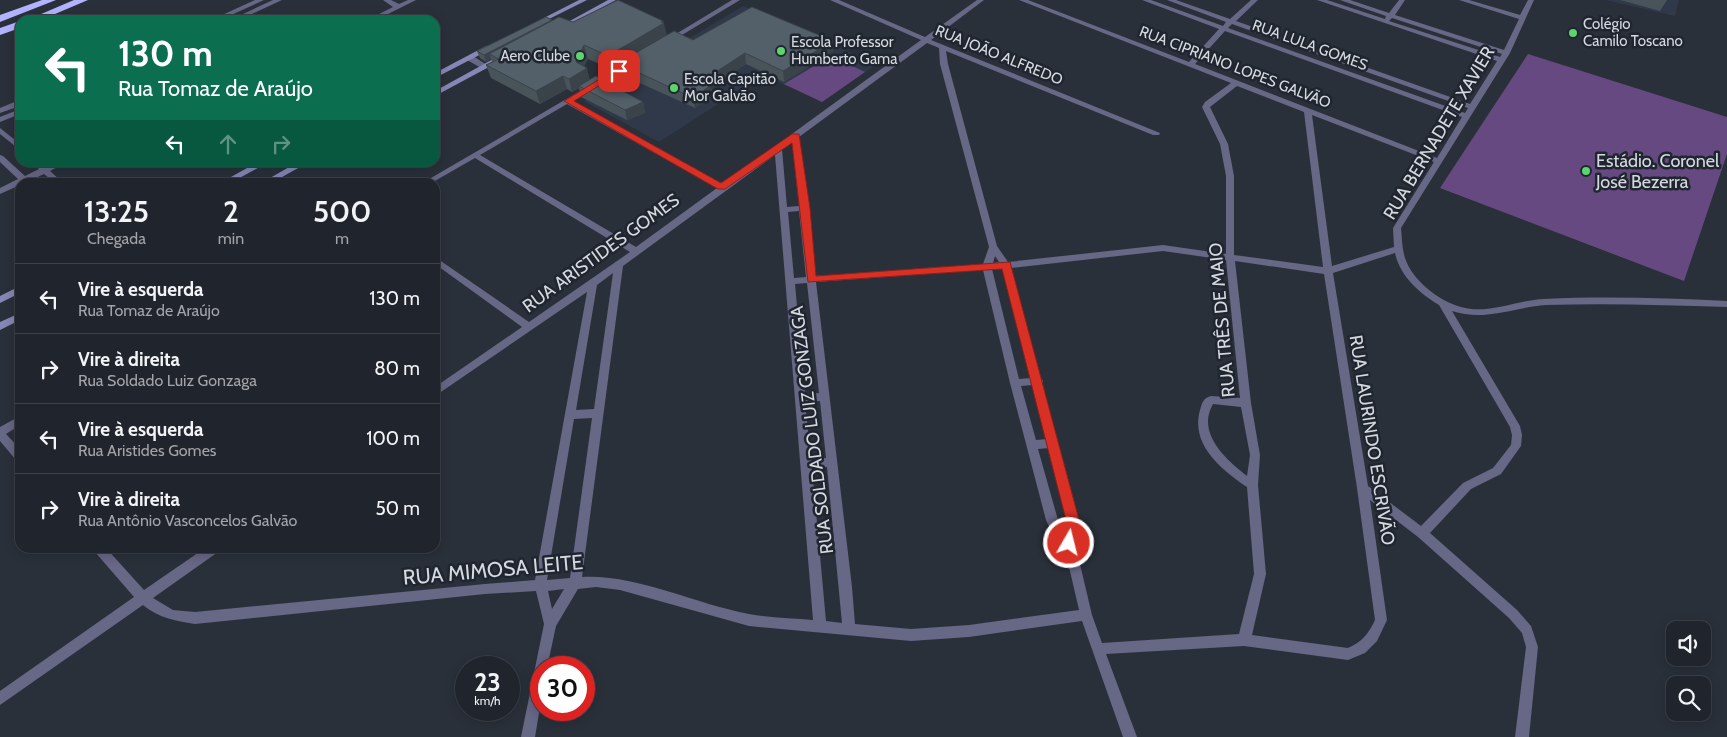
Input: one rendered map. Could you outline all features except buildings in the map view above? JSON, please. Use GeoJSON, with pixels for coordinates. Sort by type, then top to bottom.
{"type":"FeatureCollection","features":[{"type":"Feature","properties":{"kind":"highway"},"geometry":{"type":"LineString","coordinates":[[0,20],[51,0]]}},
{"type":"Feature","properties":{"kind":"highway"},"geometry":{"type":"LineString","coordinates":[[45,15],[83,0]]}},
{"type":"Feature","properties":{"kind":"highway"},"geometry":{"type":"LineString","coordinates":[[0,32],[15,26]]}},
{"type":"Feature","properties":{"kind":"street"},"geometry":{"type":"LineString","coordinates":[[226,15],[261,0]]}},
{"type":"Feature","properties":{"kind":"street"},"geometry":{"type":"LineString","coordinates":[[244,15],[279,0]]}},
{"type":"Feature","properties":{"kind":"street"},"geometry":{"type":"LineString","coordinates":[[386,0],[399,7]]}},
{"type":"Feature","properties":{"kind":"street"},"geometry":{"type":"LineString","coordinates":[[381,15],[413,0]]}},
{"type":"Feature","properties":{"kind":"street"},"geometry":{"type":"LineString","coordinates":[[528,28],[584,0]]}},
{"type":"Feature","properties":{"kind":"street"},"geometry":{"type":"LineString","coordinates":[[552,32],[611,0]]}},
{"type":"Feature","properties":{"kind":"street"},"geometry":{"type":"LineString","coordinates":[[661,46],[737,0]]}},
{"type":"Feature","properties":{"kind":"street","name":"RUA JOÃO ALFREDO"},"geometry":{"type":"LineString","coordinates":[[833,0],[942,48],[1156,133]]}},
{"type":"Feature","properties":{"kind":"street","name":"RUA ARISTIDES GOMES"},"geometry":{"type":"LineString","coordinates":[[440,389],[593,283],[722,187],[981,0]]}},
{"type":"Feature","properties":{"kind":"street","name":"RUA CIPRIANO LOPES GALVÃO"},"geometry":{"type":"LineString","coordinates":[[1022,0],[1438,161]]}},
{"type":"Feature","properties":{"kind":"street","name":"RUA LULA GOMES"},"geometry":{"type":"LineString","coordinates":[[1145,0],[1466,116]]}},
{"type":"Feature","properties":{"kind":"street","name":"RUA LULA GOMES"},"geometry":{"type":"LineString","coordinates":[[1170,0],[1472,107]]}},
{"type":"Feature","properties":{"kind":"street"},"geometry":{"type":"LineString","coordinates":[[1191,64],[1223,29],[1255,0]]}},
{"type":"Feature","properties":{"kind":"street"},"geometry":{"type":"LineString","coordinates":[[1320,0],[1506,53]]}},
{"type":"Feature","properties":{"kind":"street"},"geometry":{"type":"LineString","coordinates":[[1343,0],[1388,19],[1501,60]]}},
{"type":"Feature","properties":{"kind":"street"},"geometry":{"type":"LineString","coordinates":[[1388,19],[1402,0]]}},
{"type":"Feature","properties":{"kind":"street"},"geometry":{"type":"LineString","coordinates":[[1462,0],[1522,18]]}},
{"type":"Feature","properties":{"kind":"street","name":"RUA BERNADETE XAVIER"},"geometry":{"type":"LineString","coordinates":[[1531,0],[1506,53],[1397,228],[1398,249],[1403,266],[1425,291],[1443,304],[1463,312],[1492,311],[1533,303],[1556,302],[1646,301],[1727,304]]}},
{"type":"Feature","properties":{"kind":"street"},"geometry":{"type":"LineString","coordinates":[[552,16],[568,23]]}},
{"type":"Feature","properties":{"kind":"street"},"geometry":{"type":"LineString","coordinates":[[440,73],[495,45]]}},
{"type":"Feature","properties":{"kind":"street"},"geometry":{"type":"LineString","coordinates":[[942,48],[944,64],[993,247],[1006,265],[1038,381],[1073,520],[1074,528],[1069,543]]}},
{"type":"Feature","properties":{"kind":"street"},"geometry":{"type":"LineString","coordinates":[[1317,62],[1324,54]]}},
{"type":"Feature","properties":{"kind":"street"},"geometry":{"type":"LineString","coordinates":[[470,58],[486,66]]}},
{"type":"Feature","properties":{"kind":"street"},"geometry":{"type":"LineString","coordinates":[[440,90],[502,58]]}},
{"type":"Feature","properties":{"kind":"street"},"geometry":{"type":"LineString","coordinates":[[435,178],[636,61]]}},
{"type":"Feature","properties":{"kind":"street","name":"RUA TRÊS DE MAIO"},"geometry":{"type":"LineString","coordinates":[[1238,82],[1206,107],[1224,144],[1230,176],[1230,257],[1246,403],[1255,455],[1252,485],[1260,574],[1254,608],[1244,640]]}},
{"type":"Feature","properties":{"kind":"street"},"geometry":{"type":"LineString","coordinates":[[568,101],[722,187]]}},
{"type":"Feature","properties":{"kind":"street"},"geometry":{"type":"LineString","coordinates":[[0,111],[15,105]]}},
{"type":"Feature","properties":{"kind":"street","name":"RUA LAURINDO ESCRIVÃO"},"geometry":{"type":"LineString","coordinates":[[1097,648],[1244,640],[1348,654],[1362,649],[1373,638],[1381,620],[1363,488],[1328,271],[1308,111]]}},
{"type":"Feature","properties":{"kind":"street"},"geometry":{"type":"LineString","coordinates":[[0,120],[15,113]]}},
{"type":"Feature","properties":{"kind":"street"},"geometry":{"type":"LineString","coordinates":[[0,130],[15,144]]}},
{"type":"Feature","properties":{"kind":"street","name":"RUA SOLDADO LUIZ GONZAGA"},"geometry":{"type":"LineString","coordinates":[[795,136],[805,208],[849,630]]}},
{"type":"Feature","properties":{"kind":"street","name":"RUA SOLDADO LUIZ GONZAGA"},"geometry":{"type":"LineString","coordinates":[[778,148],[820,627]]}},
{"type":"Feature","properties":{"kind":"street"},"geometry":{"type":"LineString","coordinates":[[475,155],[635,251]]}},
{"type":"Feature","properties":{"kind":"street"},"geometry":{"type":"LineString","coordinates":[[0,158],[21,178]]}},
{"type":"Feature","properties":{"kind":"street"},"geometry":{"type":"LineString","coordinates":[[42,167],[54,178]]}},
{"type":"Feature","properties":{"kind":"street"},"geometry":{"type":"LineString","coordinates":[[30,178],[51,167]]}},
{"type":"Feature","properties":{"kind":"street"},"geometry":{"type":"LineString","coordinates":[[234,178],[255,167]]}},
{"type":"Feature","properties":{"kind":"street"},"geometry":{"type":"LineString","coordinates":[[275,178],[296,167]]}},
{"type":"Feature","properties":{"kind":"street"},"geometry":{"type":"LineString","coordinates":[[0,191],[15,185]]}},
{"type":"Feature","properties":{"kind":"street"},"geometry":{"type":"LineString","coordinates":[[784,210],[805,208]]}},
{"type":"Feature","properties":{"kind":"street"},"geometry":{"type":"LineString","coordinates":[[993,247],[987,266],[1015,383],[1052,520],[1055,527],[1069,543],[1086,616],[1130,737]]}},
{"type":"Feature","properties":{"kind":"street"},"geometry":{"type":"LineString","coordinates":[[790,281],[1006,265],[1163,248],[1328,271],[1398,249]]}},
{"type":"Feature","properties":{"kind":"street"},"geometry":{"type":"LineString","coordinates":[[543,656],[550,624],[576,576],[619,263]]}},
{"type":"Feature","properties":{"kind":"street"},"geometry":{"type":"LineString","coordinates":[[440,264],[529,327]]}},
{"type":"Feature","properties":{"kind":"street"},"geometry":{"type":"LineString","coordinates":[[440,270],[444,267]]}},
{"type":"Feature","properties":{"kind":"street"},"geometry":{"type":"LineString","coordinates":[[550,624],[540,584],[593,283]]}},
{"type":"Feature","properties":{"kind":"street"},"geometry":{"type":"LineString","coordinates":[[0,300],[15,292]]}},
{"type":"Feature","properties":{"kind":"street"},"geometry":{"type":"LineString","coordinates":[[1422,533],[1466,486],[1497,470],[1516,446],[1517,435],[1515,426],[1443,304]]}},
{"type":"Feature","properties":{"kind":"street"},"geometry":{"type":"LineString","coordinates":[[0,326],[15,318]]}},
{"type":"Feature","properties":{"kind":"street"},"geometry":{"type":"LineString","coordinates":[[1015,383],[1038,381]]}},
{"type":"Feature","properties":{"kind":"street"},"geometry":{"type":"LineString","coordinates":[[799,399],[825,396]]}},
{"type":"Feature","properties":{"kind":"street"},"geometry":{"type":"LineString","coordinates":[[1246,403],[1211,400],[1207,403],[1202,418],[1207,440],[1213,452],[1226,467],[1252,485]]}},
{"type":"Feature","properties":{"kind":"street"},"geometry":{"type":"LineString","coordinates":[[570,415],[598,413]]}},
{"type":"Feature","properties":{"kind":"street"},"geometry":{"type":"LineString","coordinates":[[15,423],[0,433],[15,451]]}},
{"type":"Feature","properties":{"kind":"street"},"geometry":{"type":"LineString","coordinates":[[1032,445],[1053,443]]}},
{"type":"Feature","properties":{"kind":"street"},"geometry":{"type":"LineString","coordinates":[[806,464],[832,462]]}},
{"type":"Feature","properties":{"kind":"street"},"geometry":{"type":"LineString","coordinates":[[1363,488],[1422,533],[1513,614],[1527,630],[1532,647],[1522,737]]}},
{"type":"Feature","properties":{"kind":"street","name":"RUA MIMOSA LEITE"},"geometry":{"type":"LineString","coordinates":[[103,553],[142,597],[157,609],[173,615],[195,618],[540,584],[576,576],[596,582],[620,585],[748,620],[911,635],[969,631],[1086,616]]}},
{"type":"Feature","properties":{"kind":"street"},"geometry":{"type":"LineString","coordinates":[[0,699],[207,553]]}},
{"type":"Feature","properties":{"kind":"street"},"geometry":{"type":"LineString","coordinates":[[528,737],[531,721]]}},
{"type":"Feature","properties":{"kind":"shaded area"},"geometry":{"type":"Polygon","coordinates":[[[1605,0],[1679,0],[1675,16],[1605,0]]]}},
{"type":"Feature","properties":{"kind":"shaded area"},"geometry":{"type":"Polygon","coordinates":[[[743,6],[877,64],[822,102],[763,75],[659,142],[584,101],[743,6]]]}},
{"type":"Feature","properties":{"kind":"shaded area","name":"Estádio. Coronel José Bezerra"},"geometry":{"type":"Polygon","coordinates":[[[1528,54],[1727,117],[1727,154],[1684,281],[1440,188],[1528,54]]]}},
{"type":"Feature","properties":{"kind":"shaded area"},"geometry":{"type":"Polygon","coordinates":[[[831,56],[865,72],[822,102],[784,84],[831,56]]]}},
{"type":"Feature","properties":{"kind":"place","name":"Colégio Camilo Toscano"},"geometry":{"type":"Point","coordinates":[1573,33]}},
{"type":"Feature","properties":{"kind":"place","name":"Escola Professor Humberto Gama"},"geometry":{"type":"Point","coordinates":[781,51]}},
{"type":"Feature","properties":{"kind":"place","name":"Aero Clube"},"geometry":{"type":"Point","coordinates":[580,56]}},
{"type":"Feature","properties":{"kind":"place","name":"Escola Capitão Mor Galvão"},"geometry":{"type":"Point","coordinates":[674,88]}},
{"type":"Feature","properties":{"kind":"place","name":"Estádio. Coronel José Bezerra"},"geometry":{"type":"Point","coordinates":[1586,171]}},
{"type":"Feature","properties":{"kind":"route"},"geometry":{"type":"LineString","coordinates":[[619,71],[568,101],[722,187],[795,136],[805,208],[811,280],[1006,265],[1073,520],[1074,528],[1069,543]]}}]}
